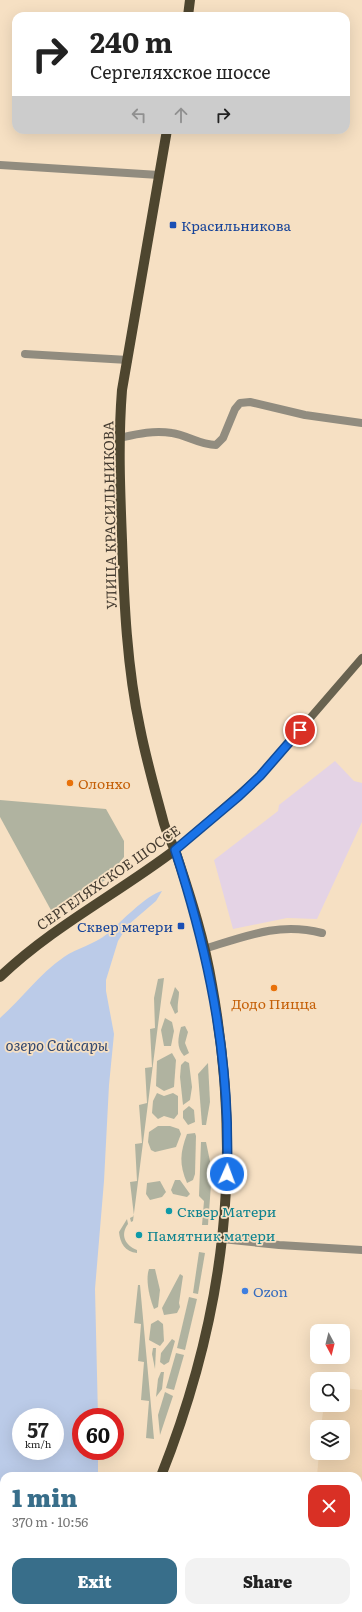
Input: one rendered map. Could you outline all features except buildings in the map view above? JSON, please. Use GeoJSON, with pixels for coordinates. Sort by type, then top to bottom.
{"type":"FeatureCollection","features":[{"type":"Feature","properties":{"kind":"main road"},"geometry":{"type":"LineString","coordinates":[[188,12],[190,0]]}},
{"type":"Feature","properties":{"kind":"main road","name":"УЛИЦА КРАСИЛЬНИКОВА"},"geometry":{"type":"LineString","coordinates":[[163,1472],[180,1428],[201,1354],[217,1282],[228,1158],[226,1095],[222,1047],[212,983],[204,949],[175,850],[164,824],[139,727],[127,636],[123,591],[119,438],[122,390],[167,134]]}},
{"type":"Feature","properties":{"kind":"main road","name":"СЕРГЕЛЯХСКОЕ ШОССЕ"},"geometry":{"type":"LineString","coordinates":[[0,977],[18,960],[52,933],[149,869],[175,850],[260,776],[362,658]]}},
{"type":"Feature","properties":{"kind":"street"},"geometry":{"type":"LineString","coordinates":[[0,165],[159,175]]}},
{"type":"Feature","properties":{"kind":"street"},"geometry":{"type":"LineString","coordinates":[[25,354],[128,360]]}},
{"type":"Feature","properties":{"kind":"street"},"geometry":{"type":"LineString","coordinates":[[119,438],[148,431],[173,433],[206,445],[216,445],[223,438],[235,409],[240,403],[250,402],[305,415],[362,423]]}},
{"type":"Feature","properties":{"kind":"street"},"geometry":{"type":"LineString","coordinates":[[204,949],[273,929],[304,928],[322,933]]}},
{"type":"Feature","properties":{"kind":"street"},"geometry":{"type":"LineString","coordinates":[[222,1239],[279,1245],[362,1250]]}},
{"type":"Feature","properties":{"kind":"shaded area"},"geometry":{"type":"Polygon","coordinates":[[[335,761],[354,781],[362,783],[362,822],[317,919],[287,918],[233,929],[214,860],[278,811],[279,805],[335,761]]]}},
{"type":"Feature","properties":{"kind":"shaded area"},"geometry":{"type":"Polygon","coordinates":[[[350,1389],[362,1390],[362,1472],[317,1472],[318,1460],[350,1460],[350,1420],[322,1420],[323,1412],[350,1412],[350,1389]]]}},
{"type":"Feature","properties":{"kind":"green space"},"geometry":{"type":"Polygon","coordinates":[[[0,800],[106,809],[124,841],[124,857],[105,880],[58,911],[52,912],[0,817],[0,800]]]}},
{"type":"Feature","properties":{"kind":"green space"},"geometry":{"type":"Polygon","coordinates":[[[164,978],[134,1215],[130,1182],[137,1181],[135,1144],[142,1143],[139,1105],[147,1103],[145,1068],[152,1067],[150,1029],[155,1028],[154,998],[158,979],[164,978]]]}},
{"type":"Feature","properties":{"kind":"green space"},"geometry":{"type":"Polygon","coordinates":[[[175,987],[179,992],[178,1012],[175,1014],[170,1003],[175,987]]]}},
{"type":"Feature","properties":{"kind":"green space"},"geometry":{"type":"Polygon","coordinates":[[[165,1018],[172,1022],[174,1031],[171,1046],[164,1046],[161,1030],[165,1018]]]}},
{"type":"Feature","properties":{"kind":"green space"},"geometry":{"type":"Polygon","coordinates":[[[185,1026],[188,1032],[185,1043],[189,1053],[184,1056],[181,1053],[178,1042],[181,1027],[185,1026]]]}},
{"type":"Feature","properties":{"kind":"green space"},"geometry":{"type":"Polygon","coordinates":[[[172,1053],[176,1060],[174,1087],[164,1091],[156,1086],[157,1061],[172,1053]]]}},
{"type":"Feature","properties":{"kind":"green space"},"geometry":{"type":"Polygon","coordinates":[[[185,1061],[189,1063],[192,1087],[190,1100],[183,1105],[180,1077],[181,1065],[185,1061]]]}},
{"type":"Feature","properties":{"kind":"green space"},"geometry":{"type":"Polygon","coordinates":[[[208,1063],[210,1102],[206,1125],[202,1125],[198,1074],[208,1063]]]}},
{"type":"Feature","properties":{"kind":"green space"},"geometry":{"type":"Polygon","coordinates":[[[157,1093],[164,1096],[173,1093],[178,1096],[178,1114],[174,1119],[164,1116],[158,1119],[152,1113],[153,1101],[157,1093]]]}},
{"type":"Feature","properties":{"kind":"green space"},"geometry":{"type":"Polygon","coordinates":[[[189,1106],[194,1110],[195,1122],[188,1125],[183,1118],[183,1111],[189,1106]]]}},
{"type":"Feature","properties":{"kind":"green space"},"geometry":{"type":"Polygon","coordinates":[[[158,1126],[170,1126],[179,1129],[181,1134],[176,1147],[155,1152],[151,1150],[148,1142],[149,1132],[158,1126]]]}},
{"type":"Feature","properties":{"kind":"green space"},"geometry":{"type":"Polygon","coordinates":[[[195,1133],[195,1174],[193,1180],[187,1183],[181,1158],[187,1134],[195,1133]]]}},
{"type":"Feature","properties":{"kind":"green space"},"geometry":{"type":"Polygon","coordinates":[[[201,1142],[206,1142],[212,1171],[208,1225],[202,1225],[204,1201],[199,1196],[201,1142]]]}},
{"type":"Feature","properties":{"kind":"green space"},"geometry":{"type":"Polygon","coordinates":[[[175,1180],[180,1180],[190,1194],[187,1197],[173,1194],[171,1190],[175,1180]]]}},
{"type":"Feature","properties":{"kind":"green space"},"geometry":{"type":"Polygon","coordinates":[[[160,1181],[166,1192],[162,1197],[150,1200],[146,1194],[147,1183],[160,1181]]]}},
{"type":"Feature","properties":{"kind":"green space"},"geometry":{"type":"Polygon","coordinates":[[[134,1216],[133,1221],[131,1222],[130,1218],[134,1216]]]}},
{"type":"Feature","properties":{"kind":"green space"},"geometry":{"type":"Polygon","coordinates":[[[127,1219],[128,1224],[124,1232],[124,1236],[129,1245],[137,1250],[137,1253],[126,1249],[121,1240],[119,1232],[127,1219]]]}},
{"type":"Feature","properties":{"kind":"green space"},"geometry":{"type":"Polygon","coordinates":[[[199,1252],[205,1253],[198,1294],[193,1293],[199,1252]]]}},
{"type":"Feature","properties":{"kind":"green space"},"geometry":{"type":"Polygon","coordinates":[[[149,1269],[155,1269],[160,1290],[158,1307],[154,1309],[148,1284],[149,1269]]]}},
{"type":"Feature","properties":{"kind":"green space"},"geometry":{"type":"Polygon","coordinates":[[[180,1274],[183,1276],[179,1303],[180,1307],[177,1313],[164,1315],[162,1308],[180,1274]]]}},
{"type":"Feature","properties":{"kind":"green space"},"geometry":{"type":"Polygon","coordinates":[[[138,1285],[140,1285],[154,1439],[146,1438],[149,1401],[141,1400],[144,1362],[138,1361],[141,1324],[134,1323],[138,1285]]]}},
{"type":"Feature","properties":{"kind":"green space"},"geometry":{"type":"Polygon","coordinates":[[[189,1297],[197,1299],[185,1350],[177,1348],[189,1297]]]}},
{"type":"Feature","properties":{"kind":"green space"},"geometry":{"type":"Polygon","coordinates":[[[158,1320],[163,1324],[164,1341],[160,1346],[149,1340],[151,1324],[158,1320]]]}},
{"type":"Feature","properties":{"kind":"green space"},"geometry":{"type":"Polygon","coordinates":[[[172,1339],[175,1341],[169,1362],[164,1365],[160,1362],[161,1353],[172,1339]]]}},
{"type":"Feature","properties":{"kind":"green space"},"geometry":{"type":"Polygon","coordinates":[[[153,1348],[156,1348],[155,1369],[152,1354],[153,1348]]]}},
{"type":"Feature","properties":{"kind":"green space"},"geometry":{"type":"Polygon","coordinates":[[[176,1353],[184,1355],[174,1390],[166,1388],[176,1353]]]}},
{"type":"Feature","properties":{"kind":"green space"},"geometry":{"type":"Polygon","coordinates":[[[161,1372],[164,1372],[162,1389],[156,1397],[158,1379],[161,1372]]]}},
{"type":"Feature","properties":{"kind":"green space"},"geometry":{"type":"Polygon","coordinates":[[[165,1392],[173,1396],[160,1435],[158,1415],[165,1392]]]}},
{"type":"Feature","properties":{"kind":"water","name":"озеро Сайсары"},"geometry":{"type":"Polygon","coordinates":[[[162,891],[156,901],[128,925],[118,941],[106,980],[106,991],[114,1034],[95,1289],[98,1408],[72,1408],[72,1460],[98,1460],[98,1472],[0,1472],[0,1018],[55,964],[69,954],[107,934],[141,903],[162,891]]]}},
{"type":"Feature","properties":{"kind":"place","name":"Красильникова"},"geometry":{"type":"Point","coordinates":[173,225]}},
{"type":"Feature","properties":{"kind":"place","name":"Олонхо"},"geometry":{"type":"Point","coordinates":[70,783]}},
{"type":"Feature","properties":{"kind":"place","name":"Сквер матери"},"geometry":{"type":"Point","coordinates":[181,926]}},
{"type":"Feature","properties":{"kind":"place","name":"Додо Пицца"},"geometry":{"type":"Point","coordinates":[274,988]}},
{"type":"Feature","properties":{"kind":"place","name":"Сквер Матери"},"geometry":{"type":"Point","coordinates":[169,1211]}},
{"type":"Feature","properties":{"kind":"place","name":"Памятник матери"},"geometry":{"type":"Point","coordinates":[139,1235]}},
{"type":"Feature","properties":{"kind":"place","name":"Ozon"},"geometry":{"type":"Point","coordinates":[245,1291]}},
{"type":"Feature","properties":{"kind":"route"},"geometry":{"type":"LineString","coordinates":[[227,1174],[228,1158],[225,1079],[222,1047],[212,983],[204,949],[175,850],[239,796],[260,776],[300,730]]}}]}
